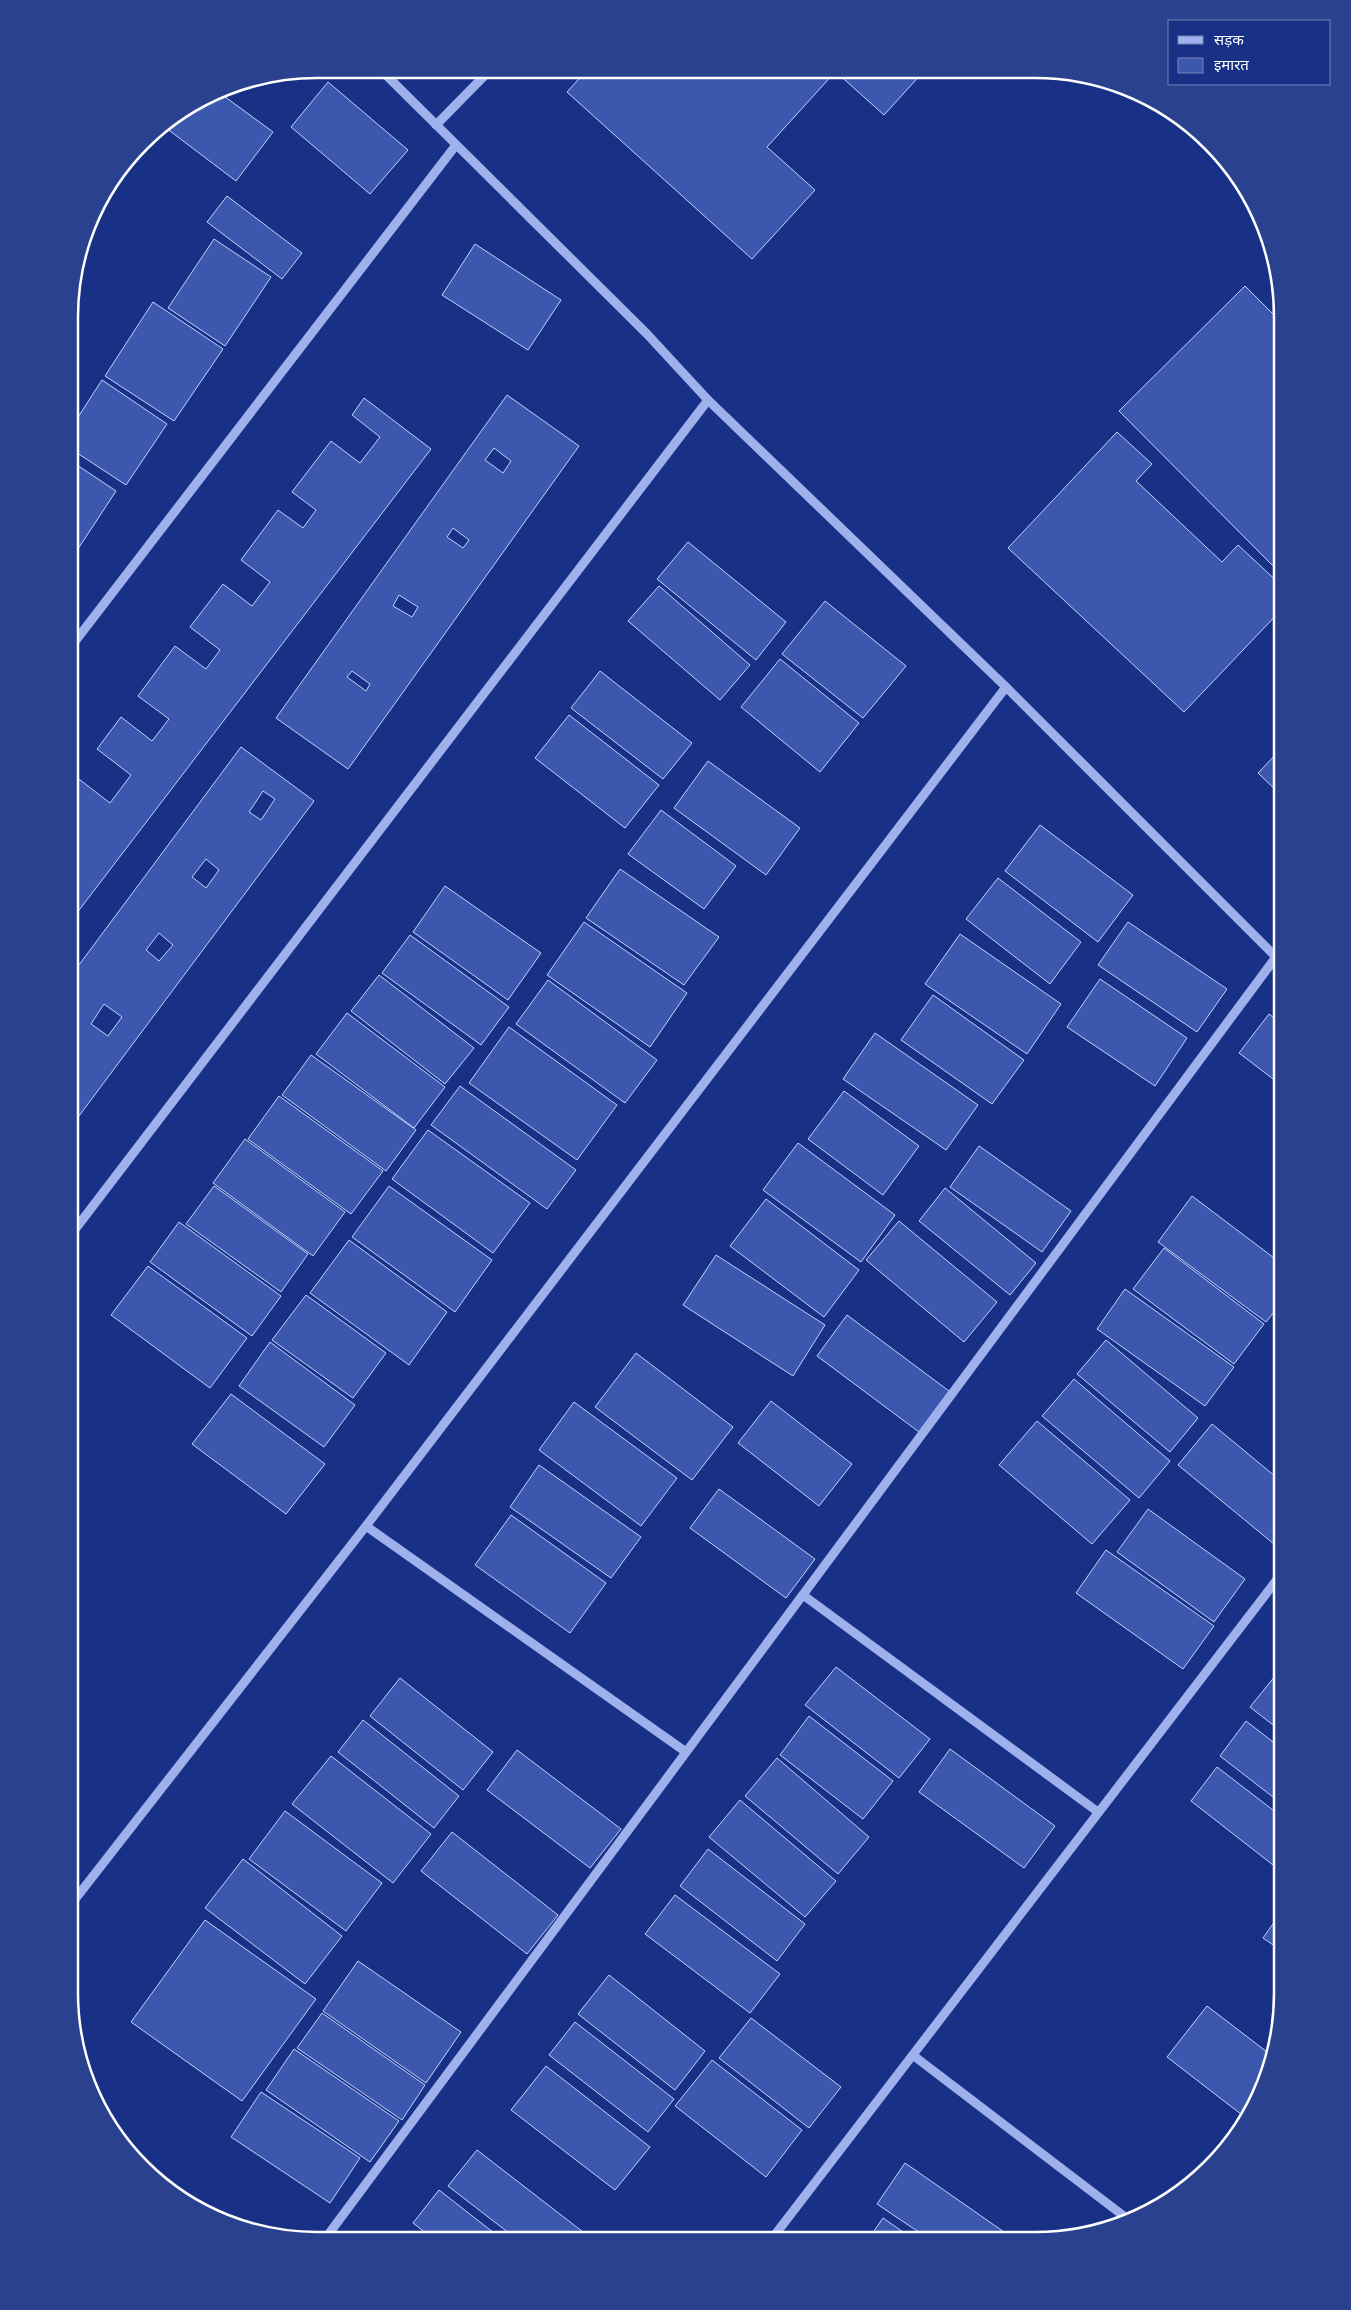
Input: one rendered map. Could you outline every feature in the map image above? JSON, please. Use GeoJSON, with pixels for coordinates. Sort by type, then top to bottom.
{"type":"FeatureCollection","features":[{"type":"Feature","properties":{"kind":"street"},"geometry":{"type":"LineString","coordinates":[[389,78],[647,334],[708,400],[1006,686],[1274,955]]}},
{"type":"Feature","properties":{"kind":"street"},"geometry":{"type":"LineString","coordinates":[[436,125],[482,78]]}},
{"type":"Feature","properties":{"kind":"street"},"geometry":{"type":"LineString","coordinates":[[78,638],[456,145]]}},
{"type":"Feature","properties":{"kind":"street"},"geometry":{"type":"LineString","coordinates":[[78,1226],[708,400]]}},
{"type":"Feature","properties":{"kind":"street"},"geometry":{"type":"LineString","coordinates":[[78,1895],[366,1526],[1006,686]]}},
{"type":"Feature","properties":{"kind":"street"},"geometry":{"type":"LineString","coordinates":[[330,2232],[803,1595],[1274,967]]}},
{"type":"Feature","properties":{"kind":"street"},"geometry":{"type":"LineString","coordinates":[[366,1526],[686,1752]]}},
{"type":"Feature","properties":{"kind":"street"},"geometry":{"type":"LineString","coordinates":[[777,2232],[914,2056],[1274,1583]]}},
{"type":"Feature","properties":{"kind":"street"},"geometry":{"type":"LineString","coordinates":[[803,1595],[1098,1812]]}},
{"type":"Feature","properties":{"kind":"street"},"geometry":{"type":"LineString","coordinates":[[914,2056],[1123,2215]]}},
{"type":"Feature","properties":{"kind":"building"},"geometry":{"type":"Polygon","coordinates":[[[580,78],[830,78],[767,147],[815,190],[752,259],[567,92],[580,78]]]}},
{"type":"Feature","properties":{"kind":"building"},"geometry":{"type":"Polygon","coordinates":[[[843,78],[918,78],[884,115],[843,78]]]}},
{"type":"Feature","properties":{"kind":"building"},"geometry":{"type":"Polygon","coordinates":[[[328,82],[408,150],[370,194],[291,127],[328,82]]]}},
{"type":"Feature","properties":{"kind":"building"},"geometry":{"type":"Polygon","coordinates":[[[224,96],[273,132],[236,181],[168,130],[197,110],[224,96]]]}},
{"type":"Feature","properties":{"kind":"building"},"geometry":{"type":"Polygon","coordinates":[[[227,196],[302,253],[282,279],[207,222],[227,196]]]}},
{"type":"Feature","properties":{"kind":"building"},"geometry":{"type":"Polygon","coordinates":[[[214,239],[271,277],[225,346],[168,308],[214,239]]]}},
{"type":"Feature","properties":{"kind":"building"},"geometry":{"type":"Polygon","coordinates":[[[475,244],[561,300],[528,350],[442,295],[475,244]]]}},
{"type":"Feature","properties":{"kind":"building"},"geometry":{"type":"Polygon","coordinates":[[[1245,286],[1274,315],[1274,567],[1119,411],[1245,286]]]}},
{"type":"Feature","properties":{"kind":"building"},"geometry":{"type":"Polygon","coordinates":[[[153,302],[223,349],[174,421],[105,376],[153,302]]]}},
{"type":"Feature","properties":{"kind":"building"},"geometry":{"type":"Polygon","coordinates":[[[102,380],[167,424],[126,485],[78,454],[78,417],[102,380]]]}},
{"type":"Feature","properties":{"kind":"building"},"geometry":{"type":"Polygon","coordinates":[[[507,395],[579,446],[348,769],[276,718],[507,395]],[[494,448],[485,460],[503,473],[511,461],[494,448]],[[453,528],[447,537],[463,548],[469,540],[453,528]],[[399,595],[393,606],[412,617],[418,607],[399,595]],[[352,671],[347,677],[366,691],[370,684],[352,671]]]}},
{"type":"Feature","properties":{"kind":"building"},"geometry":{"type":"Polygon","coordinates":[[[364,398],[431,449],[78,912],[78,778],[110,803],[131,775],[97,749],[121,717],[152,741],[169,719],[138,696],[175,646],[206,669],[220,650],[190,627],[223,584],[252,606],[270,582],[241,560],[278,510],[303,528],[316,510],[292,492],[331,441],[360,463],[380,437],[352,415],[364,398]]]}},
{"type":"Feature","properties":{"kind":"building"},"geometry":{"type":"Polygon","coordinates":[[[1117,432],[1152,464],[1136,481],[1222,562],[1238,545],[1274,579],[1274,617],[1184,712],[1008,548],[1117,432]]]}},
{"type":"Feature","properties":{"kind":"building"},"geometry":{"type":"Polygon","coordinates":[[[78,466],[116,491],[78,549],[78,466]]]}},
{"type":"Feature","properties":{"kind":"building"},"geometry":{"type":"Polygon","coordinates":[[[688,542],[786,622],[756,660],[657,579],[688,542]]]}},
{"type":"Feature","properties":{"kind":"building"},"geometry":{"type":"Polygon","coordinates":[[[659,586],[750,665],[720,700],[628,621],[659,586]]]}},
{"type":"Feature","properties":{"kind":"building"},"geometry":{"type":"Polygon","coordinates":[[[825,601],[906,666],[863,718],[782,654],[825,601]]]}},
{"type":"Feature","properties":{"kind":"building"},"geometry":{"type":"Polygon","coordinates":[[[780,659],[859,723],[820,772],[741,707],[780,659]]]}},
{"type":"Feature","properties":{"kind":"building"},"geometry":{"type":"Polygon","coordinates":[[[600,671],[692,743],[663,779],[571,708],[600,671]]]}},
{"type":"Feature","properties":{"kind":"building"},"geometry":{"type":"Polygon","coordinates":[[[569,715],[659,785],[625,828],[535,758],[569,715]]]}},
{"type":"Feature","properties":{"kind":"building"},"geometry":{"type":"Polygon","coordinates":[[[241,747],[314,801],[78,1117],[78,966],[241,747]],[[263,791],[249,812],[261,820],[275,799],[263,791]],[[206,859],[192,877],[206,888],[219,870],[206,859]],[[159,933],[146,950],[159,961],[173,945],[159,933]],[[104,1004],[91,1024],[108,1036],[122,1017],[104,1004]]]}},
{"type":"Feature","properties":{"kind":"building"},"geometry":{"type":"Polygon","coordinates":[[[1274,756],[1274,788],[1258,773],[1274,756]]]}},
{"type":"Feature","properties":{"kind":"building"},"geometry":{"type":"Polygon","coordinates":[[[708,761],[800,828],[766,875],[674,808],[708,761]]]}},
{"type":"Feature","properties":{"kind":"building"},"geometry":{"type":"Polygon","coordinates":[[[661,810],[736,866],[704,909],[628,854],[661,810]]]}},
{"type":"Feature","properties":{"kind":"building"},"geometry":{"type":"Polygon","coordinates":[[[1040,825],[1133,895],[1098,942],[1005,871],[1040,825]]]}},
{"type":"Feature","properties":{"kind":"building"},"geometry":{"type":"Polygon","coordinates":[[[620,869],[719,937],[684,985],[586,918],[620,869]]]}},
{"type":"Feature","properties":{"kind":"building"},"geometry":{"type":"Polygon","coordinates":[[[998,878],[1081,942],[1050,984],[966,919],[998,878]]]}},
{"type":"Feature","properties":{"kind":"building"},"geometry":{"type":"Polygon","coordinates":[[[445,886],[541,953],[508,1000],[413,932],[445,886]]]}},
{"type":"Feature","properties":{"kind":"building"},"geometry":{"type":"Polygon","coordinates":[[[584,922],[687,993],[650,1047],[547,975],[584,922]]]}},
{"type":"Feature","properties":{"kind":"building"},"geometry":{"type":"Polygon","coordinates":[[[1128,922],[1227,989],[1197,1032],[1098,965],[1128,922]]]}},
{"type":"Feature","properties":{"kind":"building"},"geometry":{"type":"Polygon","coordinates":[[[960,934],[1061,1004],[1027,1054],[925,984],[960,934]]]}},
{"type":"Feature","properties":{"kind":"building"},"geometry":{"type":"Polygon","coordinates":[[[410,935],[509,1007],[481,1045],[382,973],[410,935]]]}},
{"type":"Feature","properties":{"kind":"building"},"geometry":{"type":"Polygon","coordinates":[[[379,975],[474,1048],[445,1084],[351,1011],[379,975]]]}},
{"type":"Feature","properties":{"kind":"building"},"geometry":{"type":"Polygon","coordinates":[[[1100,979],[1187,1038],[1155,1086],[1067,1027],[1100,979]]]}},
{"type":"Feature","properties":{"kind":"building"},"geometry":{"type":"Polygon","coordinates":[[[548,980],[657,1060],[625,1103],[516,1024],[548,980]]]}},
{"type":"Feature","properties":{"kind":"building"},"geometry":{"type":"Polygon","coordinates":[[[933,995],[1024,1060],[992,1104],[901,1040],[933,995]]]}},
{"type":"Feature","properties":{"kind":"building"},"geometry":{"type":"Polygon","coordinates":[[[347,1013],[445,1087],[414,1128],[316,1054],[347,1013]]]}},
{"type":"Feature","properties":{"kind":"building"},"geometry":{"type":"Polygon","coordinates":[[[1269,1014],[1274,1018],[1274,1080],[1239,1053],[1269,1014]]]}},
{"type":"Feature","properties":{"kind":"building"},"geometry":{"type":"Polygon","coordinates":[[[509,1027],[617,1105],[577,1160],[469,1083],[509,1027]]]}},
{"type":"Feature","properties":{"kind":"building"},"geometry":{"type":"Polygon","coordinates":[[[875,1033],[978,1105],[946,1150],[843,1079],[875,1033]]]}},
{"type":"Feature","properties":{"kind":"building"},"geometry":{"type":"Polygon","coordinates":[[[311,1055],[416,1130],[386,1171],[282,1095],[311,1055]]]}},
{"type":"Feature","properties":{"kind":"building"},"geometry":{"type":"Polygon","coordinates":[[[460,1086],[576,1170],[547,1209],[431,1125],[460,1086]]]}},
{"type":"Feature","properties":{"kind":"building"},"geometry":{"type":"Polygon","coordinates":[[[844,1091],[919,1146],[883,1195],[808,1139],[844,1091]]]}},
{"type":"Feature","properties":{"kind":"building"},"geometry":{"type":"Polygon","coordinates":[[[279,1096],[383,1171],[351,1214],[248,1139],[279,1096]]]}},
{"type":"Feature","properties":{"kind":"building"},"geometry":{"type":"Polygon","coordinates":[[[428,1130],[530,1203],[493,1253],[392,1179],[428,1130]]]}},
{"type":"Feature","properties":{"kind":"building"},"geometry":{"type":"Polygon","coordinates":[[[245,1139],[345,1212],[313,1256],[213,1183],[245,1139]]]}},
{"type":"Feature","properties":{"kind":"building"},"geometry":{"type":"Polygon","coordinates":[[[798,1143],[895,1215],[861,1262],[763,1190],[798,1143]]]}},
{"type":"Feature","properties":{"kind":"building"},"geometry":{"type":"Polygon","coordinates":[[[979,1146],[1071,1211],[1042,1252],[950,1187],[979,1146]]]}},
{"type":"Feature","properties":{"kind":"building"},"geometry":{"type":"Polygon","coordinates":[[[214,1186],[308,1254],[281,1292],[186,1224],[214,1186]]]}},
{"type":"Feature","properties":{"kind":"building"},"geometry":{"type":"Polygon","coordinates":[[[389,1186],[492,1260],[455,1312],[352,1237],[389,1186]]]}},
{"type":"Feature","properties":{"kind":"building"},"geometry":{"type":"Polygon","coordinates":[[[945,1188],[1036,1263],[1010,1295],[919,1221],[945,1188]]]}},
{"type":"Feature","properties":{"kind":"building"},"geometry":{"type":"Polygon","coordinates":[[[1192,1196],[1274,1258],[1274,1312],[1266,1322],[1158,1242],[1192,1196]]]}},
{"type":"Feature","properties":{"kind":"building"},"geometry":{"type":"Polygon","coordinates":[[[766,1199],[859,1270],[824,1317],[730,1246],[766,1199]]]}},
{"type":"Feature","properties":{"kind":"building"},"geometry":{"type":"Polygon","coordinates":[[[899,1221],[997,1302],[964,1342],[866,1260],[899,1221]]]}},
{"type":"Feature","properties":{"kind":"building"},"geometry":{"type":"Polygon","coordinates":[[[179,1222],[281,1296],[252,1336],[150,1262],[179,1222]]]}},
{"type":"Feature","properties":{"kind":"building"},"geometry":{"type":"Polygon","coordinates":[[[349,1240],[447,1312],[409,1365],[310,1293],[349,1240]]]}},
{"type":"Feature","properties":{"kind":"building"},"geometry":{"type":"Polygon","coordinates":[[[1164,1248],[1264,1324],[1234,1364],[1133,1289],[1164,1248]]]}},
{"type":"Feature","properties":{"kind":"building"},"geometry":{"type":"Polygon","coordinates":[[[716,1255],[825,1325],[793,1376],[683,1305],[716,1255]]]}},
{"type":"Feature","properties":{"kind":"building"},"geometry":{"type":"Polygon","coordinates":[[[148,1266],[247,1338],[210,1388],[111,1315],[148,1266]]]}},
{"type":"Feature","properties":{"kind":"building"},"geometry":{"type":"Polygon","coordinates":[[[1125,1289],[1234,1367],[1205,1406],[1097,1329],[1125,1289]]]}},
{"type":"Feature","properties":{"kind":"building"},"geometry":{"type":"Polygon","coordinates":[[[306,1295],[386,1353],[353,1398],[272,1340],[306,1295]]]}},
{"type":"Feature","properties":{"kind":"building"},"geometry":{"type":"Polygon","coordinates":[[[847,1315],[949,1391],[919,1432],[817,1356],[847,1315]]]}},
{"type":"Feature","properties":{"kind":"building"},"geometry":{"type":"Polygon","coordinates":[[[1106,1340],[1198,1418],[1170,1452],[1077,1374],[1106,1340]]]}},
{"type":"Feature","properties":{"kind":"building"},"geometry":{"type":"Polygon","coordinates":[[[270,1342],[355,1405],[324,1447],[239,1386],[270,1342]]]}},
{"type":"Feature","properties":{"kind":"building"},"geometry":{"type":"Polygon","coordinates":[[[636,1353],[733,1427],[692,1480],[595,1407],[636,1353]]]}},
{"type":"Feature","properties":{"kind":"building"},"geometry":{"type":"Polygon","coordinates":[[[1074,1379],[1170,1461],[1139,1498],[1042,1416],[1074,1379]]]}},
{"type":"Feature","properties":{"kind":"building"},"geometry":{"type":"Polygon","coordinates":[[[231,1394],[325,1464],[286,1514],[192,1444],[231,1394]]]}},
{"type":"Feature","properties":{"kind":"building"},"geometry":{"type":"Polygon","coordinates":[[[771,1401],[852,1464],[819,1506],[738,1443],[771,1401]]]}},
{"type":"Feature","properties":{"kind":"building"},"geometry":{"type":"Polygon","coordinates":[[[574,1402],[677,1478],[641,1526],[539,1450],[574,1402]]]}},
{"type":"Feature","properties":{"kind":"building"},"geometry":{"type":"Polygon","coordinates":[[[1037,1421],[1130,1500],[1092,1544],[999,1465],[1037,1421]]]}},
{"type":"Feature","properties":{"kind":"building"},"geometry":{"type":"Polygon","coordinates":[[[1212,1424],[1274,1475],[1274,1544],[1178,1465],[1212,1424]]]}},
{"type":"Feature","properties":{"kind":"building"},"geometry":{"type":"Polygon","coordinates":[[[539,1465],[641,1537],[611,1578],[510,1507],[539,1465]]]}},
{"type":"Feature","properties":{"kind":"building"},"geometry":{"type":"Polygon","coordinates":[[[719,1489],[815,1559],[786,1598],[690,1528],[719,1489]]]}},
{"type":"Feature","properties":{"kind":"building"},"geometry":{"type":"Polygon","coordinates":[[[1148,1509],[1245,1579],[1214,1622],[1117,1552],[1148,1509]]]}},
{"type":"Feature","properties":{"kind":"building"},"geometry":{"type":"Polygon","coordinates":[[[511,1515],[606,1583],[570,1633],[475,1565],[511,1515]]]}},
{"type":"Feature","properties":{"kind":"building"},"geometry":{"type":"Polygon","coordinates":[[[1106,1550],[1214,1626],[1183,1669],[1076,1593],[1106,1550]]]}},
{"type":"Feature","properties":{"kind":"building"},"geometry":{"type":"Polygon","coordinates":[[[836,1667],[930,1739],[899,1778],[805,1705],[836,1667]]]}},
{"type":"Feature","properties":{"kind":"building"},"geometry":{"type":"Polygon","coordinates":[[[1274,1677],[1274,1726],[1250,1707],[1274,1677]]]}},
{"type":"Feature","properties":{"kind":"building"},"geometry":{"type":"Polygon","coordinates":[[[400,1678],[493,1752],[463,1790],[370,1716],[400,1678]]]}},
{"type":"Feature","properties":{"kind":"building"},"geometry":{"type":"Polygon","coordinates":[[[809,1716],[893,1781],[863,1819],[780,1755],[809,1716]]]}},
{"type":"Feature","properties":{"kind":"building"},"geometry":{"type":"Polygon","coordinates":[[[363,1720],[459,1796],[434,1828],[338,1752],[363,1720]]]}},
{"type":"Feature","properties":{"kind":"building"},"geometry":{"type":"Polygon","coordinates":[[[1246,1721],[1274,1743],[1274,1798],[1220,1756],[1246,1721]]]}},
{"type":"Feature","properties":{"kind":"building"},"geometry":{"type":"Polygon","coordinates":[[[950,1749],[1055,1826],[1024,1868],[919,1792],[950,1749]]]}},
{"type":"Feature","properties":{"kind":"building"},"geometry":{"type":"Polygon","coordinates":[[[517,1750],[621,1829],[590,1868],[487,1790],[517,1750]]]}},
{"type":"Feature","properties":{"kind":"building"},"geometry":{"type":"Polygon","coordinates":[[[331,1756],[431,1834],[393,1883],[292,1804],[331,1756]]]}},
{"type":"Feature","properties":{"kind":"building"},"geometry":{"type":"Polygon","coordinates":[[[777,1758],[869,1837],[838,1874],[745,1796],[777,1758]]]}},
{"type":"Feature","properties":{"kind":"building"},"geometry":{"type":"Polygon","coordinates":[[[1217,1767],[1274,1811],[1274,1866],[1191,1801],[1217,1767]]]}},
{"type":"Feature","properties":{"kind":"building"},"geometry":{"type":"Polygon","coordinates":[[[740,1800],[836,1881],[805,1917],[709,1837],[740,1800]]]}},
{"type":"Feature","properties":{"kind":"building"},"geometry":{"type":"Polygon","coordinates":[[[285,1811],[382,1883],[346,1931],[249,1859],[285,1811]]]}},
{"type":"Feature","properties":{"kind":"building"},"geometry":{"type":"Polygon","coordinates":[[[452,1832],[558,1915],[527,1954],[421,1871],[452,1832]]]}},
{"type":"Feature","properties":{"kind":"building"},"geometry":{"type":"Polygon","coordinates":[[[708,1849],[805,1924],[777,1961],[680,1886],[708,1849]]]}},
{"type":"Feature","properties":{"kind":"building"},"geometry":{"type":"Polygon","coordinates":[[[243,1859],[342,1936],[305,1984],[205,1908],[243,1859]]]}},
{"type":"Feature","properties":{"kind":"building"},"geometry":{"type":"Polygon","coordinates":[[[675,1895],[780,1974],[750,2013],[645,1934],[675,1895]]]}},
{"type":"Feature","properties":{"kind":"building"},"geometry":{"type":"Polygon","coordinates":[[[205,1920],[316,1999],[242,2101],[131,2022],[205,1920]]]}},
{"type":"Feature","properties":{"kind":"building"},"geometry":{"type":"Polygon","coordinates":[[[1274,1922],[1274,1946],[1263,1938],[1274,1922]]]}},
{"type":"Feature","properties":{"kind":"building"},"geometry":{"type":"Polygon","coordinates":[[[358,1961],[461,2032],[426,2083],[323,2011],[358,1961]]]}},
{"type":"Feature","properties":{"kind":"building"},"geometry":{"type":"Polygon","coordinates":[[[609,1975],[705,2051],[675,2090],[578,2014],[609,1975]]]}},
{"type":"Feature","properties":{"kind":"building"},"geometry":{"type":"Polygon","coordinates":[[[1207,2006],[1266,2051],[1255,2085],[1241,2114],[1167,2057],[1207,2006]]]}},
{"type":"Feature","properties":{"kind":"building"},"geometry":{"type":"Polygon","coordinates":[[[322,2013],[425,2085],[402,2120],[297,2048],[322,2013]]]}},
{"type":"Feature","properties":{"kind":"building"},"geometry":{"type":"Polygon","coordinates":[[[751,2018],[841,2087],[809,2128],[719,2058],[751,2018]]]}},
{"type":"Feature","properties":{"kind":"building"},"geometry":{"type":"Polygon","coordinates":[[[575,2022],[674,2099],[648,2132],[549,2055],[575,2022]]]}},
{"type":"Feature","properties":{"kind":"building"},"geometry":{"type":"Polygon","coordinates":[[[294,2049],[399,2121],[370,2162],[266,2090],[294,2049]]]}},
{"type":"Feature","properties":{"kind":"building"},"geometry":{"type":"Polygon","coordinates":[[[712,2060],[802,2130],[766,2177],[675,2106],[712,2060]]]}},
{"type":"Feature","properties":{"kind":"building"},"geometry":{"type":"Polygon","coordinates":[[[546,2066],[650,2147],[615,2190],[511,2110],[546,2066]]]}},
{"type":"Feature","properties":{"kind":"building"},"geometry":{"type":"Polygon","coordinates":[[[261,2092],[360,2158],[330,2203],[231,2137],[261,2092]]]}},
{"type":"Feature","properties":{"kind":"building"},"geometry":{"type":"Polygon","coordinates":[[[477,2150],[583,2232],[508,2232],[448,2186],[477,2150]]]}},
{"type":"Feature","properties":{"kind":"building"},"geometry":{"type":"Polygon","coordinates":[[[905,2163],[1004,2232],[919,2232],[877,2204],[905,2163]]]}},
{"type":"Feature","properties":{"kind":"building"},"geometry":{"type":"Polygon","coordinates":[[[439,2190],[493,2232],[425,2232],[413,2223],[439,2190]]]}},
{"type":"Feature","properties":{"kind":"building"},"geometry":{"type":"Polygon","coordinates":[[[883,2218],[903,2232],[873,2232],[883,2218]]]}}]}
